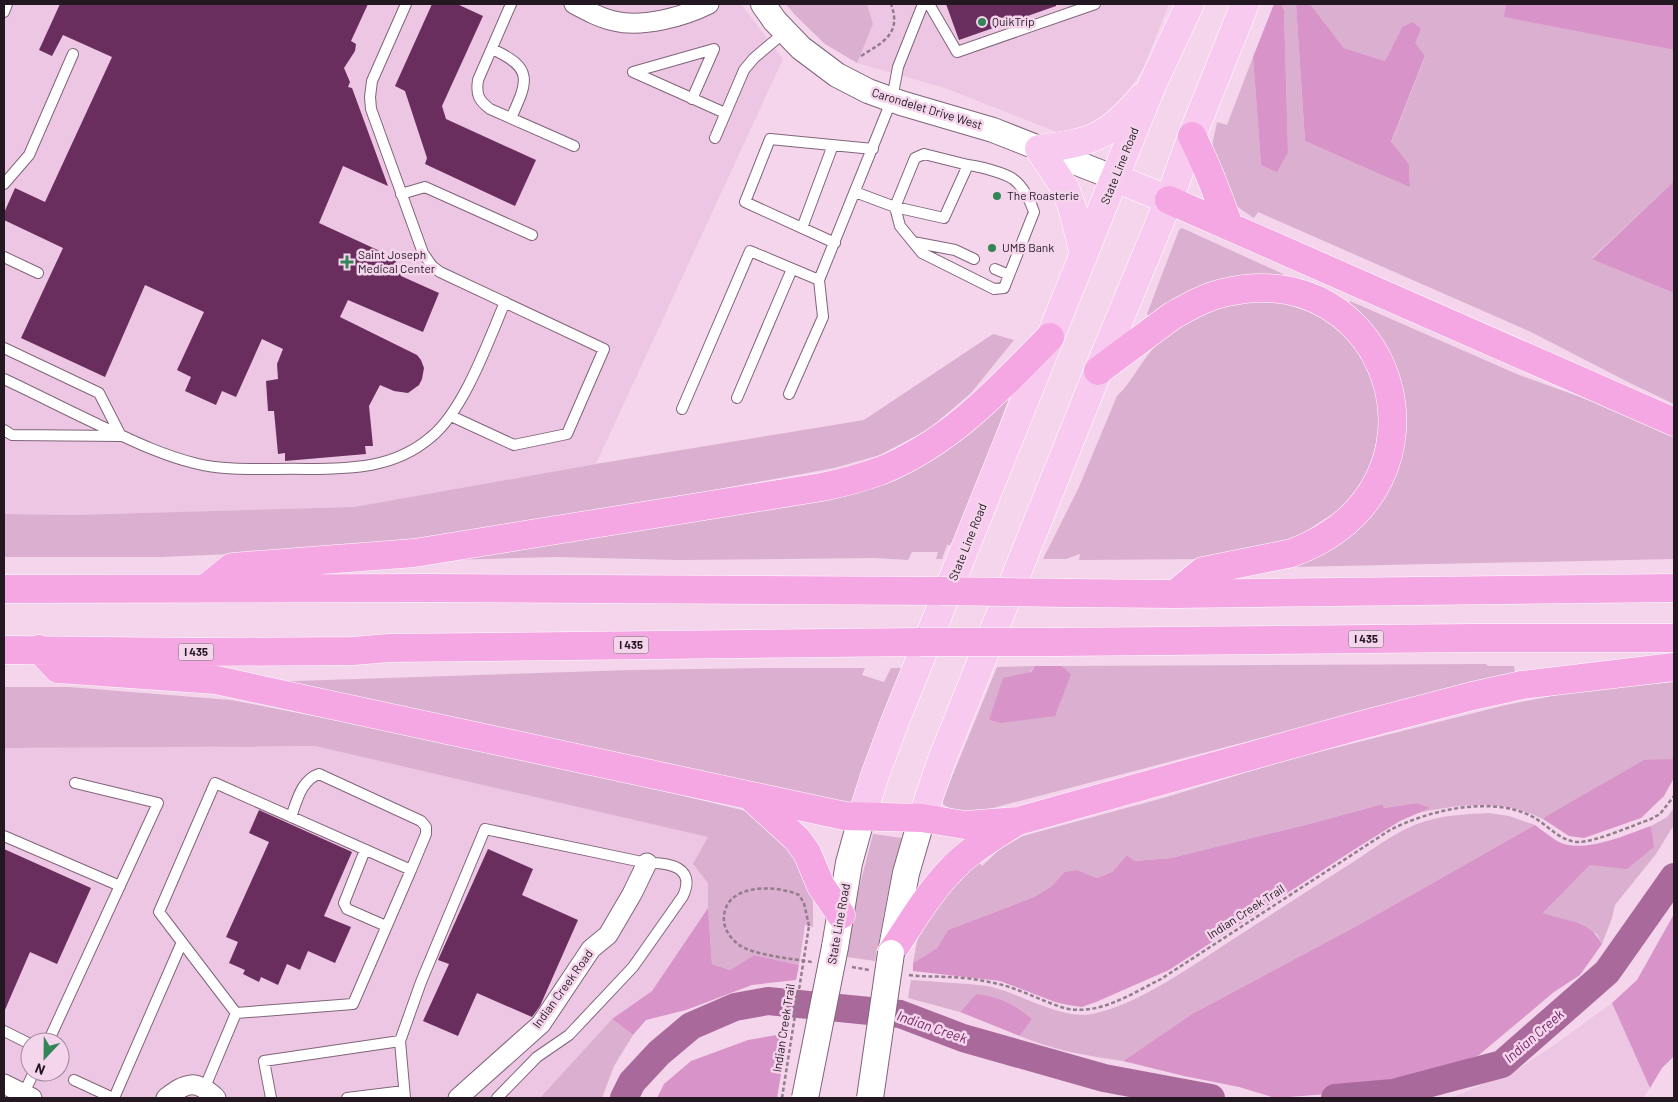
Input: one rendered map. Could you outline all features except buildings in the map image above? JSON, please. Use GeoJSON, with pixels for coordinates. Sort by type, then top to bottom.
{"type":"FeatureCollection","features":[{"type":"Feature","properties":{"kind":"highway"},"geometry":{"type":"LineString","coordinates":[[1192,136],[1206,164],[1208,175],[1229,226]]}},
{"type":"Feature","properties":{"kind":"highway"},"geometry":{"type":"LineString","coordinates":[[1169,200],[1674,422]]}},
{"type":"Feature","properties":{"kind":"highway"},"geometry":{"type":"LineString","coordinates":[[1098,372],[1172,316],[1222,293],[1264,288],[1302,294],[1337,312],[1362,336],[1382,366],[1390,396],[1393,426],[1391,441],[1384,470],[1359,510],[1337,529],[1304,549],[1204,571],[1175,594]]}},
{"type":"Feature","properties":{"kind":"highway"},"geometry":{"type":"LineString","coordinates":[[206,588],[232,567],[414,553],[822,487],[856,479],[882,470],[910,456],[958,426],[988,401],[1050,336]]}},
{"type":"Feature","properties":{"kind":"highway"},"geometry":{"type":"LineString","coordinates":[[4,590],[431,588],[1175,594],[1674,588]]}},
{"type":"Feature","properties":{"kind":"highway","name":"I 435"},"geometry":{"type":"LineString","coordinates":[[4,650],[343,651],[389,648],[873,642],[1674,638]]}},
{"type":"Feature","properties":{"kind":"highway"},"geometry":{"type":"LineString","coordinates":[[39,649],[58,669],[216,680],[845,816],[922,818],[965,825],[1018,821],[1472,696],[1522,685],[1674,667]]}},
{"type":"Feature","properties":{"kind":"highway"},"geometry":{"type":"LineString","coordinates":[[748,794],[797,839],[807,853],[821,886],[841,915]]}},
{"type":"Feature","properties":{"kind":"highway"},"geometry":{"type":"LineString","coordinates":[[890,966],[933,891],[951,870],[971,852],[1018,821]]}},
{"type":"Feature","properties":{"kind":"main road","name":"State Line Road"},"geometry":{"type":"LineString","coordinates":[[805,1098],[833,959],[849,862],[875,775],[1152,85],[1190,4]]}},
{"type":"Feature","properties":{"kind":"main road"},"geometry":{"type":"LineString","coordinates":[[870,1098],[906,873],[941,762],[1169,200],[1192,136],[1245,4]]}},
{"type":"Feature","properties":{"kind":"main road"},"geometry":{"type":"LineString","coordinates":[[1084,255],[1074,210],[1065,188],[1039,149],[1074,144],[1092,139],[1116,125],[1152,85]]}},
{"type":"Feature","properties":{"kind":"main road"},"geometry":{"type":"LineString","coordinates":[[1116,178],[1169,200]]}},
{"type":"Feature","properties":{"kind":"street"},"geometry":{"type":"LineString","coordinates":[[574,4],[588,12],[614,21],[636,23],[670,18],[697,10],[709,4]]}},
{"type":"Feature","properties":{"kind":"street","name":"Carondelet Drive West"},"geometry":{"type":"LineString","coordinates":[[763,4],[800,48],[837,75],[868,91],[994,130],[1116,178]]}},
{"type":"Feature","properties":{"kind":"street","name":"Indian Creek Road"},"geometry":{"type":"LineString","coordinates":[[458,1098],[541,1024],[591,948],[608,935],[632,894],[647,863]]}},
{"type":"Feature","properties":{"kind":"street"},"geometry":{"type":"LineString","coordinates":[[4,1084],[26,1097]]}},
{"type":"Feature","properties":{"kind":"street"},"geometry":{"type":"LineString","coordinates":[[166,1098],[177,1090],[191,1084],[210,1093]]}},
{"type":"Feature","properties":{"kind":"lane"},"geometry":{"type":"LineString","coordinates":[[4,12],[7,4]]}},
{"type":"Feature","properties":{"kind":"lane"},"geometry":{"type":"LineString","coordinates":[[406,4],[372,82],[370,97],[372,109],[401,194],[424,253],[432,266],[440,272],[604,349],[567,434],[514,445],[451,416]]}},
{"type":"Feature","properties":{"kind":"lane"},"geometry":{"type":"LineString","coordinates":[[512,4],[478,80],[476,92],[480,102],[574,146]]}},
{"type":"Feature","properties":{"kind":"lane"},"geometry":{"type":"LineString","coordinates":[[789,394],[823,317],[819,280],[892,99],[898,68],[923,4]]}},
{"type":"Feature","properties":{"kind":"lane"},"geometry":{"type":"LineString","coordinates":[[929,4],[957,52],[1095,4]]}},
{"type":"Feature","properties":{"kind":"lane"},"geometry":{"type":"LineString","coordinates":[[714,138],[744,70],[754,58],[785,32]]}},
{"type":"Feature","properties":{"kind":"lane"},"geometry":{"type":"LineString","coordinates":[[492,49],[515,61],[524,74],[524,90],[511,118]]}},
{"type":"Feature","properties":{"kind":"lane"},"geometry":{"type":"LineString","coordinates":[[692,99],[714,50],[633,72],[692,99],[726,113]]}},
{"type":"Feature","properties":{"kind":"lane"},"geometry":{"type":"LineString","coordinates":[[4,184],[29,155],[73,54]]}},
{"type":"Feature","properties":{"kind":"lane"},"geometry":{"type":"LineString","coordinates":[[834,243],[745,202],[770,139],[873,149]]}},
{"type":"Feature","properties":{"kind":"lane"},"geometry":{"type":"LineString","coordinates":[[802,228],[833,145]]}},
{"type":"Feature","properties":{"kind":"lane"},"geometry":{"type":"LineString","coordinates":[[924,154],[978,166],[1013,179],[1032,204],[1034,212],[1004,288],[994,290],[922,253],[900,226],[895,207],[915,158],[924,154]]}},
{"type":"Feature","properties":{"kind":"lane"},"geometry":{"type":"LineString","coordinates":[[855,192],[895,207],[944,218],[968,165]]}},
{"type":"Feature","properties":{"kind":"lane"},"geometry":{"type":"LineString","coordinates":[[401,194],[425,187],[532,235]]}},
{"type":"Feature","properties":{"kind":"lane"},"geometry":{"type":"LineString","coordinates":[[913,242],[955,250],[974,259]]}},
{"type":"Feature","properties":{"kind":"lane"},"geometry":{"type":"LineString","coordinates":[[682,410],[750,251],[819,280]]}},
{"type":"Feature","properties":{"kind":"lane"},"geometry":{"type":"LineString","coordinates":[[4,257],[38,272]]}},
{"type":"Feature","properties":{"kind":"lane"},"geometry":{"type":"LineString","coordinates":[[737,398],[792,269]]}},
{"type":"Feature","properties":{"kind":"lane"},"geometry":{"type":"LineString","coordinates":[[995,269],[1009,275]]}},
{"type":"Feature","properties":{"kind":"lane"},"geometry":{"type":"LineString","coordinates":[[4,379],[122,436],[165,454],[194,463],[217,467],[346,469],[373,466],[416,448],[432,437],[451,416],[467,387],[505,302]]}},
{"type":"Feature","properties":{"kind":"lane"},"geometry":{"type":"LineString","coordinates":[[4,348],[99,393],[122,436]]}},
{"type":"Feature","properties":{"kind":"lane"},"geometry":{"type":"LineString","coordinates":[[4,430],[12,435],[122,436]]}},
{"type":"Feature","properties":{"kind":"lane"},"geometry":{"type":"LineString","coordinates":[[236,1013],[353,1004],[426,834],[426,827],[421,821],[319,774],[306,782],[290,817]]}},
{"type":"Feature","properties":{"kind":"lane"},"geometry":{"type":"LineString","coordinates":[[53,1032],[158,803],[75,783]]}},
{"type":"Feature","properties":{"kind":"lane"},"geometry":{"type":"LineString","coordinates":[[236,1013],[159,912],[215,783],[411,870]]}},
{"type":"Feature","properties":{"kind":"lane"},"geometry":{"type":"LineString","coordinates":[[347,1098],[404,1095],[400,1041],[420,982],[485,829],[647,863],[660,862],[678,868],[685,874],[687,888],[633,967],[569,1035],[537,1057],[497,1098]]}},
{"type":"Feature","properties":{"kind":"lane"},"geometry":{"type":"LineString","coordinates":[[4,836],[120,886]]}},
{"type":"Feature","properties":{"kind":"lane"},"geometry":{"type":"LineString","coordinates":[[365,850],[344,903],[347,908],[386,926]]}},
{"type":"Feature","properties":{"kind":"lane"},"geometry":{"type":"LineString","coordinates":[[74,1080],[113,1098],[182,942]]}},
{"type":"Feature","properties":{"kind":"lane"},"geometry":{"type":"LineString","coordinates":[[210,1093],[236,1013]]}},
{"type":"Feature","properties":{"kind":"lane"},"geometry":{"type":"LineString","coordinates":[[4,1031],[20,1039]]}},
{"type":"Feature","properties":{"kind":"lane"},"geometry":{"type":"LineString","coordinates":[[271,1098],[264,1061],[400,1041]]}},
{"type":"Feature","properties":{"kind":"lane"},"geometry":{"type":"LineString","coordinates":[[26,1097],[31,1082]]}},
{"type":"Feature","properties":{"kind":"path"},"geometry":{"type":"LineString","coordinates":[[861,56],[882,43],[892,31],[895,18],[891,4]]}},
{"type":"Feature","properties":{"kind":"path","name":"Indian Creek Trail"},"geometry":{"type":"LineString","coordinates":[[782,1098],[809,926],[804,903],[799,895],[766,888],[744,891],[731,899],[724,916],[725,927],[728,932],[738,944],[748,950],[789,958],[833,959],[890,966],[924,978],[948,977],[989,982],[1003,985],[1062,1007],[1085,1010],[1104,1006],[1132,994],[1161,978],[1408,820],[1445,810],[1496,807],[1514,809],[1531,816],[1558,835],[1568,840],[1579,842],[1651,819],[1660,814],[1674,796]]}},
{"type":"Feature","properties":{"kind":"shaded area","name":"Saint Joseph Medical Center"},"geometry":{"type":"Polygon","coordinates":[[[4,4],[741,4],[783,59],[596,464],[354,507],[73,515],[4,514],[4,4]]]}},
{"type":"Feature","properties":{"kind":"shaded area"},"geometry":{"type":"Polygon","coordinates":[[[786,4],[867,4],[873,24],[857,63],[825,44],[786,4]]]}},
{"type":"Feature","properties":{"kind":"shaded area"},"geometry":{"type":"Polygon","coordinates":[[[867,4],[1169,4],[1143,69],[1120,104],[1101,119],[1077,130],[1057,132],[945,88],[857,63],[873,24],[867,4]]]}},
{"type":"Feature","properties":{"kind":"shaded area"},"geometry":{"type":"Polygon","coordinates":[[[1274,4],[1281,4],[1284,10],[1288,152],[1277,172],[1261,165],[1253,57],[1274,4]]]}},
{"type":"Feature","properties":{"kind":"shaded area"},"geometry":{"type":"Polygon","coordinates":[[[1281,4],[1296,4],[1305,141],[1410,186],[1409,164],[1391,143],[1425,57],[1402,27],[1385,61],[1344,48],[1310,4],[1506,4],[1505,17],[1674,50],[1674,181],[1592,258],[1674,293],[1674,404],[1531,332],[1258,212],[1254,218],[1230,201],[1211,157],[1213,141],[1217,122],[1227,125],[1253,57],[1261,165],[1288,152],[1284,10],[1281,4]]]}},
{"type":"Feature","properties":{"kind":"shaded area"},"geometry":{"type":"Polygon","coordinates":[[[1296,4],[1310,4],[1344,48],[1385,61],[1402,27],[1413,22],[1421,29],[1415,43],[1425,56],[1391,142],[1409,164],[1410,187],[1305,141],[1296,4]]]}},
{"type":"Feature","properties":{"kind":"shaded area"},"geometry":{"type":"Polygon","coordinates":[[[1506,4],[1674,4],[1674,50],[1504,17],[1506,4]]]}},
{"type":"Feature","properties":{"kind":"shaded area"},"geometry":{"type":"Polygon","coordinates":[[[1674,181],[1674,293],[1592,259],[1674,181]]]}},
{"type":"Feature","properties":{"kind":"shaded area"},"geometry":{"type":"Polygon","coordinates":[[[1182,228],[1283,274],[1279,281],[1152,320],[1147,314],[1179,230],[1182,228]]]}},
{"type":"Feature","properties":{"kind":"shaded area"},"geometry":{"type":"Polygon","coordinates":[[[1269,299],[1317,314],[1337,327],[1367,360],[1382,412],[1370,473],[1348,504],[1289,542],[1210,559],[1079,560],[1080,554],[1066,559],[1043,559],[1079,487],[1117,396],[1158,343],[1192,318],[1219,305],[1231,302],[1269,299]]]}},
{"type":"Feature","properties":{"kind":"shaded area"},"geometry":{"type":"Polygon","coordinates":[[[1350,301],[1519,375],[1619,411],[1674,434],[1674,559],[1291,567],[1400,439],[1347,308],[1350,301]]]}},
{"type":"Feature","properties":{"kind":"shaded area"},"geometry":{"type":"Polygon","coordinates":[[[993,334],[1014,340],[971,393],[929,429],[880,455],[834,468],[681,496],[355,549],[160,557],[4,557],[4,514],[73,515],[354,507],[596,464],[864,420],[993,334]]]}},
{"type":"Feature","properties":{"kind":"shaded area"},"geometry":{"type":"Polygon","coordinates":[[[1004,396],[1009,398],[998,428],[1000,429],[953,545],[947,545],[942,559],[936,559],[938,552],[912,552],[908,560],[875,558],[678,560],[555,557],[449,560],[809,497],[1004,396]]]}},
{"type":"Feature","properties":{"kind":"shaded area"},"geometry":{"type":"Polygon","coordinates":[[[1486,664],[1488,666],[1514,666],[1515,675],[1417,697],[985,810],[958,810],[943,804],[943,799],[997,667],[1035,666],[989,720],[1000,723],[1071,674],[1062,666],[1486,664]]]}},
{"type":"Feature","properties":{"kind":"shaded area"},"geometry":{"type":"Polygon","coordinates":[[[1035,666],[1062,666],[1071,674],[1055,716],[1000,723],[989,720],[1003,678],[1031,672],[1035,666]]]}},
{"type":"Feature","properties":{"kind":"shaded area"},"geometry":{"type":"Polygon","coordinates":[[[865,668],[862,675],[884,682],[891,668],[904,668],[851,803],[265,682],[632,670],[865,668]]]}},
{"type":"Feature","properties":{"kind":"shaded area"},"geometry":{"type":"Polygon","coordinates":[[[1674,682],[1674,763],[1672,759],[1543,819],[1512,808],[1497,806],[1451,807],[1418,813],[1429,808],[1417,803],[1384,808],[1381,804],[1171,858],[1133,861],[1127,855],[1112,872],[1097,878],[1077,870],[1064,872],[1052,886],[1034,897],[948,930],[937,948],[913,963],[917,941],[927,918],[977,860],[982,866],[1000,849],[1023,836],[1167,797],[1283,761],[1506,705],[1578,691],[1674,682]]]}},
{"type":"Feature","properties":{"kind":"shaded area"},"geometry":{"type":"Polygon","coordinates":[[[4,687],[69,687],[231,700],[495,751],[746,811],[771,824],[786,836],[813,896],[813,927],[805,925],[799,965],[754,955],[730,970],[712,964],[708,883],[693,864],[708,837],[315,746],[4,748],[4,687]]]}},
{"type":"Feature","properties":{"kind":"shaded area"},"geometry":{"type":"Polygon","coordinates":[[[315,746],[709,837],[708,908],[652,991],[612,1019],[540,1098],[4,1098],[4,748],[315,746]]]}},
{"type":"Feature","properties":{"kind":"shaded area"},"geometry":{"type":"Polygon","coordinates":[[[1673,759],[1674,778],[1664,796],[1641,818],[1584,838],[1569,836],[1543,819],[1644,760],[1673,759]]]}},
{"type":"Feature","properties":{"kind":"shaded area"},"geometry":{"type":"Polygon","coordinates":[[[1417,803],[1430,808],[1400,821],[1169,970],[1082,1007],[1055,1002],[1000,981],[913,971],[913,963],[937,948],[948,930],[1034,897],[1052,886],[1064,872],[1077,870],[1097,878],[1112,872],[1127,855],[1134,861],[1171,858],[1382,804],[1384,808],[1417,803]]]}},
{"type":"Feature","properties":{"kind":"shaded area"},"geometry":{"type":"Polygon","coordinates":[[[1674,808],[1674,825],[1656,854],[1615,905],[1602,944],[1597,934],[1542,914],[1590,865],[1653,848],[1651,826],[1667,817],[1674,808]]]}},
{"type":"Feature","properties":{"kind":"shaded area"},"geometry":{"type":"Polygon","coordinates":[[[1489,813],[1509,816],[1535,825],[1362,923],[1192,1014],[1123,1061],[1070,1052],[1020,1036],[1032,1019],[976,994],[960,1012],[908,998],[911,980],[959,983],[999,989],[1067,1013],[1080,1015],[1106,1011],[1120,1006],[1175,977],[1386,840],[1406,829],[1441,817],[1489,813]]]}},
{"type":"Feature","properties":{"kind":"shaded area"},"geometry":{"type":"Polygon","coordinates":[[[1535,825],[1557,841],[1567,845],[1579,846],[1604,842],[1651,826],[1654,847],[1627,869],[1590,865],[1543,913],[1583,925],[1590,929],[1602,944],[1580,975],[1554,992],[1479,1055],[1453,1065],[1328,1094],[1275,1098],[1239,1087],[1123,1061],[1192,1014],[1362,923],[1535,825]]]}},
{"type":"Feature","properties":{"kind":"shaded area"},"geometry":{"type":"Polygon","coordinates":[[[873,834],[902,838],[889,888],[875,961],[847,957],[856,900],[873,834]]]}},
{"type":"Feature","properties":{"kind":"shaded area"},"geometry":{"type":"Polygon","coordinates":[[[708,908],[712,964],[730,970],[754,955],[799,965],[796,980],[752,985],[686,1010],[646,1020],[633,1035],[612,1019],[652,991],[708,908]]]}},
{"type":"Feature","properties":{"kind":"shaded area"},"geometry":{"type":"Polygon","coordinates":[[[1674,914],[1674,1056],[1662,1068],[1650,1088],[1612,1003],[1637,980],[1674,914]]]}},
{"type":"Feature","properties":{"kind":"shaded area"},"geometry":{"type":"Polygon","coordinates":[[[976,994],[1006,1002],[1032,1019],[1020,1036],[960,1012],[976,994]]]}},
{"type":"Feature","properties":{"kind":"shaded area"},"geometry":{"type":"Polygon","coordinates":[[[1612,1003],[1650,1088],[1643,1098],[1451,1098],[1520,1068],[1612,1003]]]}},
{"type":"Feature","properties":{"kind":"shaded area"},"geometry":{"type":"Polygon","coordinates":[[[612,1019],[633,1035],[614,1066],[602,1098],[540,1098],[612,1019]]]}},
{"type":"Feature","properties":{"kind":"shaded area"},"geometry":{"type":"Polygon","coordinates":[[[788,1033],[777,1098],[657,1098],[664,1084],[691,1061],[748,1040],[788,1033]]]}},
{"type":"Feature","properties":{"kind":"waterway","name":"Indian Creek"},"geometry":{"type":"LineString","coordinates":[[1335,1098],[1393,1093],[1502,1064],[1607,972],[1674,877]]}},
{"type":"Feature","properties":{"kind":"waterway","name":"Indian Creek"},"geometry":{"type":"LineString","coordinates":[[624,1098],[632,1082],[659,1053],[691,1026],[735,1007],[768,1001],[900,1014],[963,1038],[1104,1078],[1211,1098]]}},
{"type":"Feature","properties":{"kind":"waterway","name":"Indian Creek"},"geometry":{"type":"LineString","coordinates":[[1187,1094],[1188,1098]]}},
{"type":"Feature","properties":{"kind":"place","name":"QuikTrip"},"geometry":{"type":"Point","coordinates":[982,22]}},
{"type":"Feature","properties":{"kind":"place","name":"The Roasterie"},"geometry":{"type":"Point","coordinates":[997,196]}},
{"type":"Feature","properties":{"kind":"place","name":"UMB Bank"},"geometry":{"type":"Point","coordinates":[992,248]}},
{"type":"Feature","properties":{"kind":"place","name":"Saint Joseph Medical Center"},"geometry":{"type":"Point","coordinates":[347,262]}}]}
